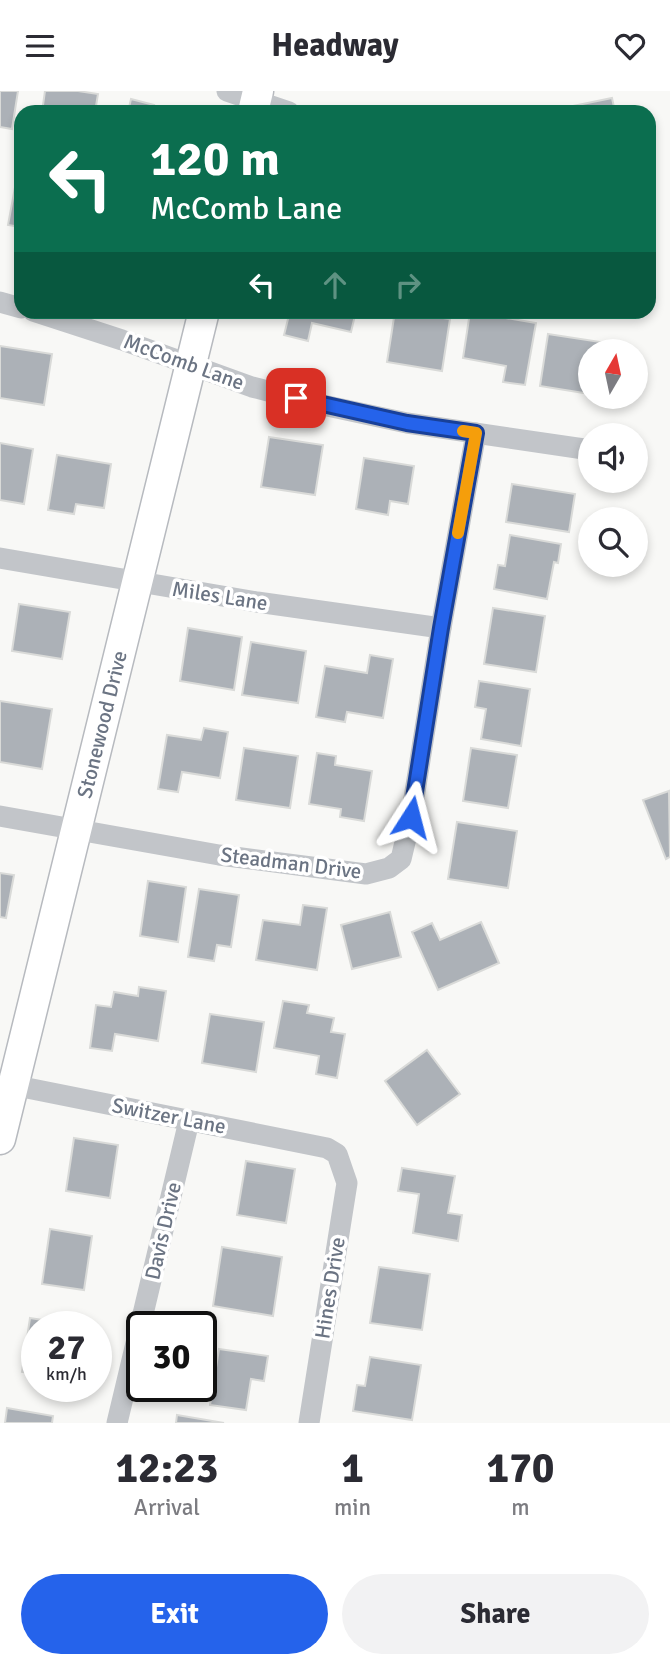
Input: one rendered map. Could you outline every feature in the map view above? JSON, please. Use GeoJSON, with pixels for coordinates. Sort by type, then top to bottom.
{"type":"FeatureCollection","features":[{"type":"Feature","properties":{"kind":"street"},"geometry":{"type":"LineString","coordinates":[[227,91],[256,101]]}},
{"type":"Feature","properties":{"kind":"street","name":"McComb Lane"},"geometry":{"type":"LineString","coordinates":[[57,319],[252,387],[318,404],[407,423],[578,448]]}},
{"type":"Feature","properties":{"kind":"street","name":"Stonewood Drive"},"geometry":{"type":"LineString","coordinates":[[0,1139],[7,1083],[76,828],[202,319]]}},
{"type":"Feature","properties":{"kind":"street","name":"Steadman Drive"},"geometry":{"type":"LineString","coordinates":[[0,816],[219,855],[366,874],[389,868],[401,859],[411,817],[476,433]]}},
{"type":"Feature","properties":{"kind":"street","name":"Miles Lane"},"geometry":{"type":"LineString","coordinates":[[0,558],[257,602],[441,628]]}},
{"type":"Feature","properties":{"kind":"street","name":"Switzer Lane"},"geometry":{"type":"LineString","coordinates":[[7,1083],[327,1147],[337,1154]]}},
{"type":"Feature","properties":{"kind":"street","name":"Davis Drive"},"geometry":{"type":"LineString","coordinates":[[117,1423],[189,1121]]}},
{"type":"Feature","properties":{"kind":"street","name":"Hines Drive"},"geometry":{"type":"LineString","coordinates":[[309,1423],[347,1183],[337,1154]]}},
{"type":"Feature","properties":{"kind":"building"},"geometry":{"type":"Polygon","coordinates":[[[0,91],[18,91],[12,129],[0,127],[0,91]]]}},
{"type":"Feature","properties":{"kind":"building"},"geometry":{"type":"Polygon","coordinates":[[[45,91],[98,94],[96,105],[43,105],[45,91]]]}},
{"type":"Feature","properties":{"kind":"building"},"geometry":{"type":"Polygon","coordinates":[[[612,98],[614,105],[578,105],[612,98]]]}},
{"type":"Feature","properties":{"kind":"building"},"geometry":{"type":"Polygon","coordinates":[[[131,99],[154,105],[130,105],[131,99]]]}},
{"type":"Feature","properties":{"kind":"building"},"geometry":{"type":"Polygon","coordinates":[[[14,193],[14,226],[8,225],[14,193]]]}},
{"type":"Feature","properties":{"kind":"building"},"geometry":{"type":"Polygon","coordinates":[[[288,319],[354,319],[351,332],[312,323],[308,341],[284,335],[288,319]]]}},
{"type":"Feature","properties":{"kind":"building"},"geometry":{"type":"Polygon","coordinates":[[[394,319],[450,319],[442,371],[387,362],[394,319]]]}},
{"type":"Feature","properties":{"kind":"building"},"geometry":{"type":"Polygon","coordinates":[[[469,319],[512,319],[536,323],[525,385],[503,382],[506,366],[463,358],[469,319]]]}},
{"type":"Feature","properties":{"kind":"building"},"geometry":{"type":"Polygon","coordinates":[[[548,334],[581,339],[578,339],[578,392],[540,386],[548,334]]]}},
{"type":"Feature","properties":{"kind":"building"},"geometry":{"type":"Polygon","coordinates":[[[0,346],[52,354],[44,405],[0,398],[0,346]]]}},
{"type":"Feature","properties":{"kind":"building"},"geometry":{"type":"Polygon","coordinates":[[[269,437],[323,445],[315,495],[261,487],[269,437]]]}},
{"type":"Feature","properties":{"kind":"building"},"geometry":{"type":"Polygon","coordinates":[[[0,443],[33,449],[24,504],[0,500],[0,443]]]}},
{"type":"Feature","properties":{"kind":"building"},"geometry":{"type":"Polygon","coordinates":[[[57,455],[111,464],[104,508],[76,504],[74,514],[48,510],[57,455]]]}},
{"type":"Feature","properties":{"kind":"building"},"geometry":{"type":"Polygon","coordinates":[[[364,458],[414,466],[408,504],[390,501],[388,515],[356,509],[364,458]]]}},
{"type":"Feature","properties":{"kind":"building"},"geometry":{"type":"Polygon","coordinates":[[[512,484],[575,494],[569,532],[506,522],[512,484]]]}},
{"type":"Feature","properties":{"kind":"building"},"geometry":{"type":"Polygon","coordinates":[[[510,535],[561,544],[558,563],[554,562],[547,599],[494,589],[498,565],[505,566],[510,535]]]}},
{"type":"Feature","properties":{"kind":"building"},"geometry":{"type":"Polygon","coordinates":[[[19,604],[70,612],[62,659],[12,651],[19,604]]]}},
{"type":"Feature","properties":{"kind":"building"},"geometry":{"type":"Polygon","coordinates":[[[493,608],[545,616],[536,672],[484,664],[493,608]]]}},
{"type":"Feature","properties":{"kind":"building"},"geometry":{"type":"Polygon","coordinates":[[[188,628],[242,637],[234,690],[180,681],[188,628]]]}},
{"type":"Feature","properties":{"kind":"building"},"geometry":{"type":"Polygon","coordinates":[[[251,642],[306,651],[298,703],[242,695],[251,642]]]}},
{"type":"Feature","properties":{"kind":"building"},"geometry":{"type":"Polygon","coordinates":[[[370,655],[393,659],[383,718],[347,712],[345,722],[316,717],[325,666],[367,673],[370,655]]]}},
{"type":"Feature","properties":{"kind":"building"},"geometry":{"type":"Polygon","coordinates":[[[479,681],[530,689],[521,746],[481,739],[486,709],[475,707],[479,681]]]}},
{"type":"Feature","properties":{"kind":"building"},"geometry":{"type":"Polygon","coordinates":[[[0,701],[52,709],[42,769],[0,762],[0,701]]]}},
{"type":"Feature","properties":{"kind":"building"},"geometry":{"type":"Polygon","coordinates":[[[204,728],[228,732],[220,778],[182,772],[178,792],[158,789],[167,735],[201,740],[204,728]]]}},
{"type":"Feature","properties":{"kind":"building"},"geometry":{"type":"Polygon","coordinates":[[[244,748],[298,756],[290,808],[236,800],[244,748]]]}},
{"type":"Feature","properties":{"kind":"building"},"geometry":{"type":"Polygon","coordinates":[[[471,748],[517,755],[508,808],[463,801],[471,748]]]}},
{"type":"Feature","properties":{"kind":"building"},"geometry":{"type":"Polygon","coordinates":[[[317,753],[336,756],[335,765],[372,771],[364,821],[340,817],[341,809],[309,804],[317,753]]]}},
{"type":"Feature","properties":{"kind":"building"},"geometry":{"type":"Polygon","coordinates":[[[669,791],[670,857],[666,859],[643,800],[669,791]]]}},
{"type":"Feature","properties":{"kind":"building"},"geometry":{"type":"Polygon","coordinates":[[[457,822],[517,831],[508,888],[448,879],[457,822]]]}},
{"type":"Feature","properties":{"kind":"building"},"geometry":{"type":"Polygon","coordinates":[[[0,873],[14,875],[6,918],[0,917],[0,873]]]}},
{"type":"Feature","properties":{"kind":"building"},"geometry":{"type":"Polygon","coordinates":[[[148,881],[186,887],[178,942],[140,936],[148,881]]]}},
{"type":"Feature","properties":{"kind":"building"},"geometry":{"type":"Polygon","coordinates":[[[199,889],[239,895],[231,947],[217,945],[214,961],[188,957],[199,889]]]}},
{"type":"Feature","properties":{"kind":"building"},"geometry":{"type":"Polygon","coordinates":[[[303,905],[327,908],[317,970],[256,960],[263,920],[300,925],[303,905]]]}},
{"type":"Feature","properties":{"kind":"building"},"geometry":{"type":"Polygon","coordinates":[[[390,912],[401,957],[352,969],[341,925],[390,912]]]}},
{"type":"Feature","properties":{"kind":"building"},"geometry":{"type":"Polygon","coordinates":[[[481,922],[499,963],[438,990],[412,932],[432,923],[440,940],[481,922]]]}},
{"type":"Feature","properties":{"kind":"building"},"geometry":{"type":"Polygon","coordinates":[[[139,987],[166,991],[158,1041],[115,1034],[112,1051],[90,1048],[96,1005],[111,1007],[114,992],[138,996],[139,987]]]}},
{"type":"Feature","properties":{"kind":"building"},"geometry":{"type":"Polygon","coordinates":[[[283,1001],[309,1005],[307,1013],[334,1018],[331,1032],[345,1034],[337,1078],[316,1074],[319,1056],[274,1048],[283,1001]]]}},
{"type":"Feature","properties":{"kind":"building"},"geometry":{"type":"Polygon","coordinates":[[[210,1014],[264,1022],[256,1072],[202,1063],[210,1014]]]}},
{"type":"Feature","properties":{"kind":"building"},"geometry":{"type":"Polygon","coordinates":[[[427,1050],[460,1094],[417,1125],[385,1081],[427,1050]]]}},
{"type":"Feature","properties":{"kind":"building"},"geometry":{"type":"Polygon","coordinates":[[[74,1138],[118,1145],[110,1198],[66,1191],[74,1138]]]}},
{"type":"Feature","properties":{"kind":"building"},"geometry":{"type":"Polygon","coordinates":[[[246,1161],[295,1169],[286,1223],[237,1215],[246,1161]]]}},
{"type":"Feature","properties":{"kind":"building"},"geometry":{"type":"Polygon","coordinates":[[[402,1168],[455,1176],[448,1213],[462,1215],[458,1241],[413,1233],[419,1194],[398,1191],[402,1168]]]}},
{"type":"Feature","properties":{"kind":"building"},"geometry":{"type":"Polygon","coordinates":[[[50,1229],[92,1236],[84,1290],[42,1284],[50,1229]]]}},
{"type":"Feature","properties":{"kind":"building"},"geometry":{"type":"Polygon","coordinates":[[[222,1247],[282,1257],[273,1316],[213,1306],[222,1247]]]}},
{"type":"Feature","properties":{"kind":"building"},"geometry":{"type":"Polygon","coordinates":[[[379,1267],[430,1274],[422,1330],[370,1323],[379,1267]]]}},
{"type":"Feature","properties":{"kind":"building"},"geometry":{"type":"Polygon","coordinates":[[[219,1349],[268,1356],[264,1381],[251,1379],[246,1410],[210,1405],[210,1402],[217,1402],[219,1349]]]}},
{"type":"Feature","properties":{"kind":"building"},"geometry":{"type":"Polygon","coordinates":[[[370,1357],[421,1365],[412,1420],[353,1411],[357,1385],[365,1386],[370,1357]]]}},
{"type":"Feature","properties":{"kind":"building"},"geometry":{"type":"Polygon","coordinates":[[[7,1408],[53,1416],[52,1423],[5,1423],[7,1408]]]}},
{"type":"Feature","properties":{"kind":"building"},"geometry":{"type":"Polygon","coordinates":[[[177,1415],[224,1423],[176,1423],[177,1415]]]}},
{"type":"Feature","properties":{"kind":"slow traffic"},"geometry":{"type":"LineString","coordinates":[[458,533],[476,433],[463,431]]}},
{"type":"Feature","properties":{"kind":"route"},"geometry":{"type":"LineString","coordinates":[[296,398],[407,423],[476,433],[411,817]]}}]}
